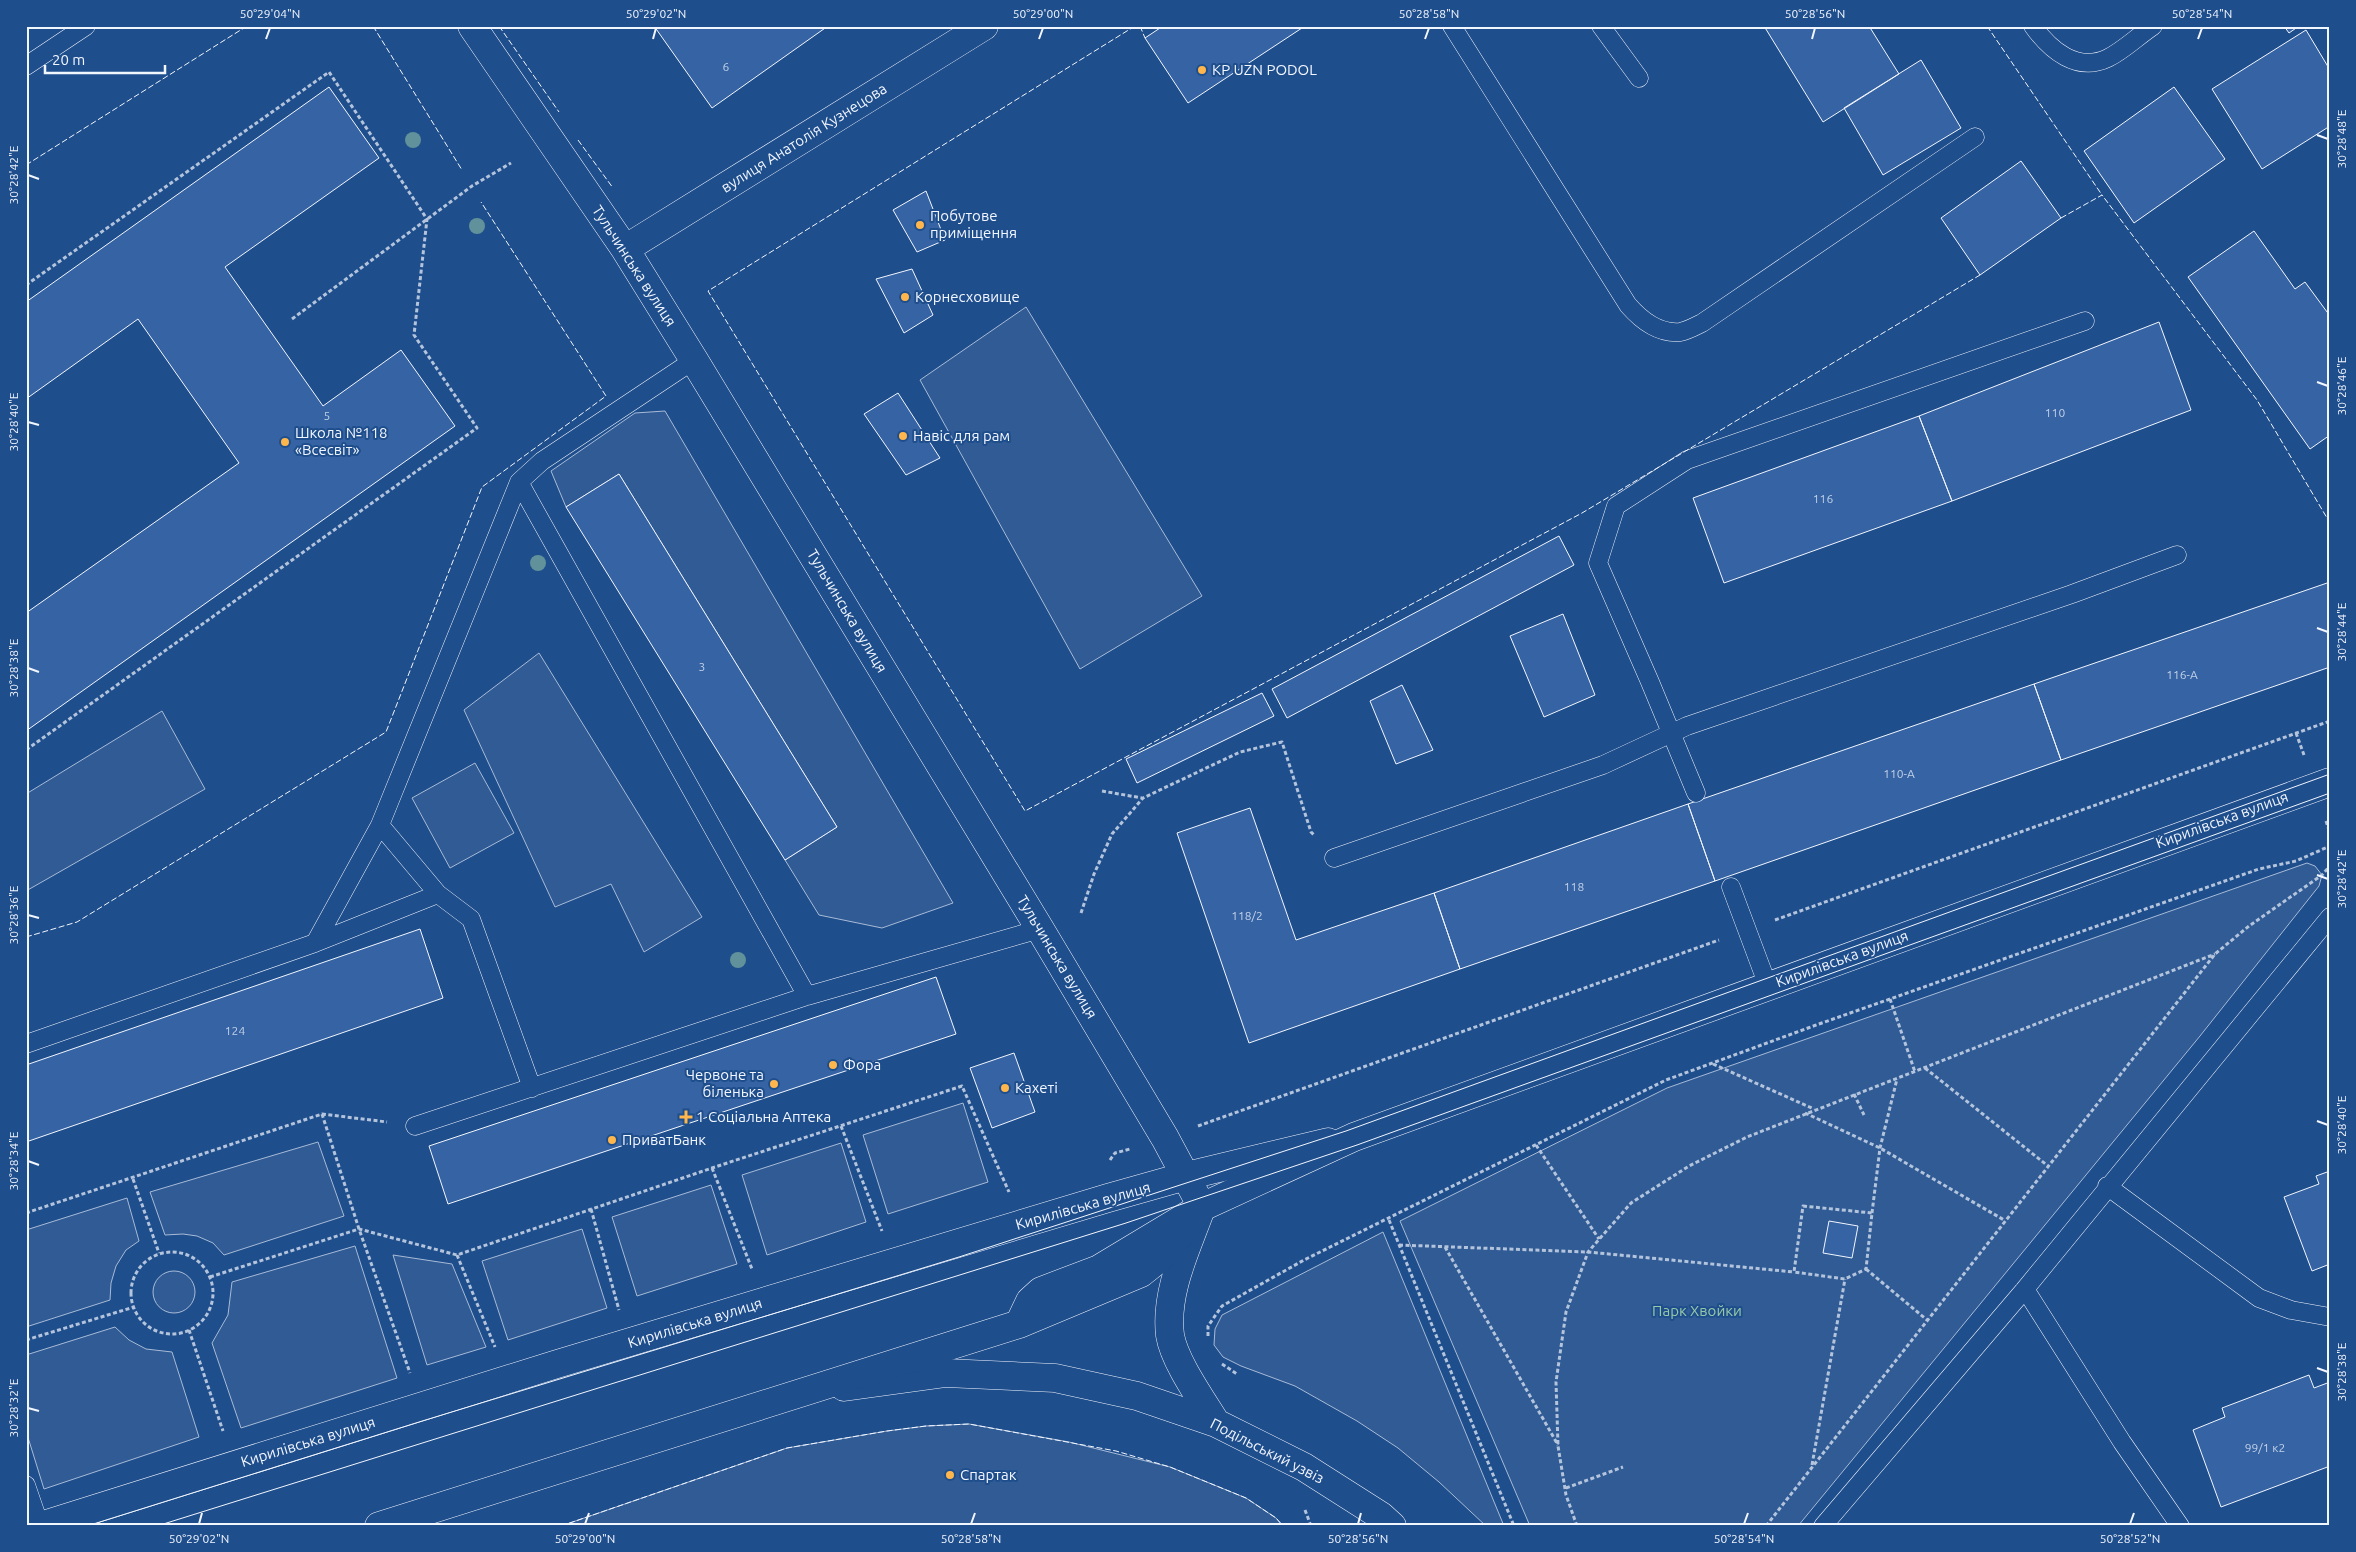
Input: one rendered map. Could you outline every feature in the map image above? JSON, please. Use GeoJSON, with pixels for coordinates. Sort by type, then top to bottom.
{"type":"FeatureCollection","features":[{"type":"Feature","properties":{"kind":"street","name":"Тульчинська вулиця"},"geometry":{"type":"LineString","coordinates":[[472,26],[625,249],[694,360],[1040,930],[1186,1176],[1202,1207]]}},
{"type":"Feature","properties":{"kind":"street","name":"вулиця Анатолія Кузнецова"},"geometry":{"type":"LineString","coordinates":[[625,249],[984,26]]}},
{"type":"Feature","properties":{"kind":"street","name":"Кирилівська вулиця"},"geometry":{"type":"LineString","coordinates":[[379,1526],[1018,1324],[1030,1301],[1041,1291],[1099,1269],[1202,1207],[1354,1137],[2330,782]]}},
{"type":"Feature","properties":{"kind":"street","name":"Кирилівська вулиця"},"geometry":{"type":"LineString","coordinates":[[40,1526],[557,1364],[1186,1176],[1354,1137]]}},
{"type":"Feature","properties":{"kind":"street"},"geometry":{"type":"LineString","coordinates":[[1202,1207],[1172,1292],[1170,1337],[1187,1377],[1216,1423]]}},
{"type":"Feature","properties":{"kind":"street","name":"Подільський узвіз"},"geometry":{"type":"LineString","coordinates":[[806,1392],[946,1374],[1055,1378],[1137,1396],[1216,1423],[1304,1467],[1381,1516],[1392,1526]]}},
{"type":"Feature","properties":{"kind":"lane"},"geometry":{"type":"LineString","coordinates":[[26,66],[86,26]]}},
{"type":"Feature","properties":{"kind":"lane"},"geometry":{"type":"LineString","coordinates":[[1452,26],[1628,306],[1643,321],[1660,329],[1680,332],[1702,323],[1975,136]]}},
{"type":"Feature","properties":{"kind":"lane"},"geometry":{"type":"LineString","coordinates":[[1601,26],[1639,78]]}},
{"type":"Feature","properties":{"kind":"lane"},"geometry":{"type":"LineString","coordinates":[[2032,26],[2045,44],[2064,57],[2086,64],[2107,58],[2153,26]]}},
{"type":"Feature","properties":{"kind":"lane"},"geometry":{"type":"LineString","coordinates":[[1696,793],[1598,563],[1616,506],[1688,460],[2085,321]]}},
{"type":"Feature","properties":{"kind":"lane"},"geometry":{"type":"LineString","coordinates":[[314,943],[380,825],[519,482],[542,461],[694,360]]}},
{"type":"Feature","properties":{"kind":"lane"},"geometry":{"type":"LineString","coordinates":[[519,482],[807,996]]}},
{"type":"Feature","properties":{"kind":"lane"},"geometry":{"type":"LineString","coordinates":[[1334,858],[1602,765],[1687,726],[2072,594],[2177,555]]}},
{"type":"Feature","properties":{"kind":"lane"},"geometry":{"type":"LineString","coordinates":[[380,825],[438,894],[471,919],[532,1088]]}},
{"type":"Feature","properties":{"kind":"lane"},"geometry":{"type":"LineString","coordinates":[[1731,887],[1768,986]]}},
{"type":"Feature","properties":{"kind":"lane"},"geometry":{"type":"LineString","coordinates":[[26,1044],[314,943],[438,894]]}},
{"type":"Feature","properties":{"kind":"lane"},"geometry":{"type":"LineString","coordinates":[[1823,1526],[2025,1290],[2107,1186],[2330,917]]}},
{"type":"Feature","properties":{"kind":"lane"},"geometry":{"type":"LineString","coordinates":[[415,1126],[807,996],[1040,930]]}},
{"type":"Feature","properties":{"kind":"lane"},"geometry":{"type":"LineString","coordinates":[[2107,1186],[2259,1298],[2291,1310],[2330,1317]]}},
{"type":"Feature","properties":{"kind":"lane"},"geometry":{"type":"LineString","coordinates":[[2025,1290],[2122,1442],[2180,1526]]}},
{"type":"Feature","properties":{"kind":"lane"},"geometry":{"type":"LineString","coordinates":[[26,1485],[40,1526]]}},
{"type":"Feature","properties":{"kind":"path"},"geometry":{"type":"LineString","coordinates":[[26,285],[328,72],[427,219],[414,335],[477,428],[26,750]]}},
{"type":"Feature","properties":{"kind":"path"},"geometry":{"type":"LineString","coordinates":[[292,319],[472,186],[511,163]]}},
{"type":"Feature","properties":{"kind":"path"},"geometry":{"type":"LineString","coordinates":[[1081,913],[1094,874],[1112,834],[1143,798],[1240,752],[1282,742],[1311,832],[1318,838]]}},
{"type":"Feature","properties":{"kind":"path"},"geometry":{"type":"LineString","coordinates":[[1102,791],[1143,798]]}},
{"type":"Feature","properties":{"kind":"path"},"geometry":{"type":"LineString","coordinates":[[1207,1344],[1208,1326],[1222,1306],[1304,1260],[1389,1220],[1666,1080],[2259,869],[2296,861],[2330,846]]}},
{"type":"Feature","properties":{"kind":"path"},"geometry":{"type":"LineString","coordinates":[[1766,1526],[2004,1220],[2215,954],[2249,926],[2322,874],[2330,866]]}},
{"type":"Feature","properties":{"kind":"path"},"geometry":{"type":"LineString","coordinates":[[1577,1526],[1566,1488],[1558,1446],[1556,1382],[1566,1312],[1588,1252],[1631,1203],[1689,1166],[1747,1137],[2215,954]]}},
{"type":"Feature","properties":{"kind":"path"},"geometry":{"type":"LineString","coordinates":[[1890,999],[1915,1072]]}},
{"type":"Feature","properties":{"kind":"path"},"geometry":{"type":"LineString","coordinates":[[1713,1064],[1814,1110]]}},
{"type":"Feature","properties":{"kind":"path"},"geometry":{"type":"LineString","coordinates":[[1925,1068],[2048,1166]]}},
{"type":"Feature","properties":{"kind":"path"},"geometry":{"type":"LineString","coordinates":[[1866,1269],[1880,1148],[1897,1079]]}},
{"type":"Feature","properties":{"kind":"path"},"geometry":{"type":"LineString","coordinates":[[210,1277],[359,1229],[457,1255],[712,1168],[962,1086],[1011,1198]]}},
{"type":"Feature","properties":{"kind":"path"},"geometry":{"type":"LineString","coordinates":[[1854,1094],[1864,1115]]}},
{"type":"Feature","properties":{"kind":"path"},"geometry":{"type":"LineString","coordinates":[[1805,1113],[1880,1148],[2004,1220]]}},
{"type":"Feature","properties":{"kind":"path"},"geometry":{"type":"LineString","coordinates":[[26,1213],[133,1179],[322,1114],[415,1126]]}},
{"type":"Feature","properties":{"kind":"path"},"geometry":{"type":"LineString","coordinates":[[322,1114],[359,1229],[413,1380]]}},
{"type":"Feature","properties":{"kind":"path"},"geometry":{"type":"LineString","coordinates":[[841,1126],[884,1238]]}},
{"type":"Feature","properties":{"kind":"path"},"geometry":{"type":"LineString","coordinates":[[1536,1145],[1599,1239]]}},
{"type":"Feature","properties":{"kind":"path"},"geometry":{"type":"LineString","coordinates":[[712,1168],[755,1277]]}},
{"type":"Feature","properties":{"kind":"path"},"geometry":{"type":"LineString","coordinates":[[133,1179],[159,1254]]}},
{"type":"Feature","properties":{"kind":"path"},"geometry":{"type":"LineString","coordinates":[[1794,1272],[1803,1206],[1872,1213]]}},
{"type":"Feature","properties":{"kind":"path"},"geometry":{"type":"LineString","coordinates":[[591,1209],[622,1317]]}},
{"type":"Feature","properties":{"kind":"path"},"geometry":{"type":"LineString","coordinates":[[1389,1220],[1514,1526]]}},
{"type":"Feature","properties":{"kind":"path"},"geometry":{"type":"LineString","coordinates":[[1399,1244],[1588,1252],[1845,1278],[1866,1269]]}},
{"type":"Feature","properties":{"kind":"path"},"geometry":{"type":"LineString","coordinates":[[1444,1246],[1558,1446]]}},
{"type":"Feature","properties":{"kind":"path"},"geometry":{"type":"LineString","coordinates":[[173,1252],[187,1254],[199,1261],[210,1277],[213,1298],[209,1312],[200,1322],[188,1330],[176,1333],[163,1332],[150,1327],[141,1319],[134,1307],[131,1294],[133,1282],[147,1260],[159,1254],[173,1252]]}},
{"type":"Feature","properties":{"kind":"path"},"geometry":{"type":"LineString","coordinates":[[457,1255],[498,1355]]}},
{"type":"Feature","properties":{"kind":"path"},"geometry":{"type":"LineString","coordinates":[[1866,1269],[1927,1320]]}},
{"type":"Feature","properties":{"kind":"path"},"geometry":{"type":"LineString","coordinates":[[1811,1467],[1845,1278]]}},
{"type":"Feature","properties":{"kind":"path"},"geometry":{"type":"LineString","coordinates":[[26,1340],[134,1307]]}},
{"type":"Feature","properties":{"kind":"path"},"geometry":{"type":"LineString","coordinates":[[188,1330],[223,1432]]}},
{"type":"Feature","properties":{"kind":"path"},"geometry":{"type":"LineString","coordinates":[[1217,1361],[1237,1374]]}},
{"type":"Feature","properties":{"kind":"path"},"geometry":{"type":"LineString","coordinates":[[1566,1488],[1623,1466]]}},
{"type":"Feature","properties":{"kind":"path"},"geometry":{"type":"LineString","coordinates":[[1303,1504],[1311,1526]]}},
{"type":"Feature","properties":{"kind":"shaded area"},"geometry":{"type":"Polygon","coordinates":[[[1026,307],[1202,596],[1080,669],[920,380],[1026,307]]]}},
{"type":"Feature","properties":{"kind":"shaded area"},"geometry":{"type":"Polygon","coordinates":[[[665,411],[953,903],[882,928],[819,915],[785,860],[837,827],[619,474],[566,507],[551,471],[635,413],[665,411]]]}},
{"type":"Feature","properties":{"kind":"shaded area"},"geometry":{"type":"Polygon","coordinates":[[[539,653],[702,917],[644,952],[611,884],[555,907],[464,710],[539,653]]]}},
{"type":"Feature","properties":{"kind":"shaded area"},"geometry":{"type":"Polygon","coordinates":[[[162,711],[205,789],[26,891],[26,794],[162,711]]]}},
{"type":"Feature","properties":{"kind":"shaded area"},"geometry":{"type":"Polygon","coordinates":[[[475,763],[514,833],[450,868],[412,798],[475,763]]]}},
{"type":"Feature","properties":{"kind":"shaded area","name":"Парк Хвойки"},"geometry":{"type":"Polygon","coordinates":[[[2307,863],[2315,866],[2322,875],[2319,886],[2200,1036],[1798,1526],[1530,1526],[1400,1221],[1667,1088],[2307,863]]]}},
{"type":"Feature","properties":{"kind":"shaded area"},"geometry":{"type":"Polygon","coordinates":[[[963,1103],[988,1182],[888,1214],[863,1135],[963,1103]]]}},
{"type":"Feature","properties":{"kind":"shaded area"},"geometry":{"type":"Polygon","coordinates":[[[318,1142],[344,1216],[224,1255],[213,1243],[197,1236],[183,1234],[165,1235],[150,1192],[318,1142]]]}},
{"type":"Feature","properties":{"kind":"shaded area"},"geometry":{"type":"Polygon","coordinates":[[[841,1143],[866,1222],[767,1255],[742,1175],[841,1143]]]}},
{"type":"Feature","properties":{"kind":"shaded area"},"geometry":{"type":"Polygon","coordinates":[[[711,1185],[737,1264],[637,1296],[612,1217],[711,1185]]]}},
{"type":"Feature","properties":{"kind":"shaded area"},"geometry":{"type":"Polygon","coordinates":[[[127,1198],[139,1241],[126,1250],[116,1266],[111,1283],[110,1300],[26,1327],[26,1230],[127,1198]]]}},
{"type":"Feature","properties":{"kind":"shaded area"},"geometry":{"type":"Polygon","coordinates":[[[582,1229],[607,1308],[508,1340],[482,1261],[582,1229]]]}},
{"type":"Feature","properties":{"kind":"shaded area"},"geometry":{"type":"Polygon","coordinates":[[[1383,1232],[1504,1526],[1486,1526],[1439,1482],[1398,1448],[1357,1421],[1295,1386],[1241,1366],[1223,1357],[1214,1345],[1215,1329],[1222,1315],[1383,1232]]]}},
{"type":"Feature","properties":{"kind":"shaded area"},"geometry":{"type":"Polygon","coordinates":[[[355,1246],[397,1378],[241,1428],[212,1343],[228,1315],[232,1282],[355,1246]]]}},
{"type":"Feature","properties":{"kind":"shaded area"},"geometry":{"type":"Polygon","coordinates":[[[393,1255],[452,1264],[486,1347],[427,1365],[393,1255]]]}},
{"type":"Feature","properties":{"kind":"shaded area"},"geometry":{"type":"Polygon","coordinates":[[[178,1271],[186,1274],[192,1280],[195,1292],[192,1304],[186,1310],[170,1313],[162,1310],[156,1304],[153,1288],[156,1280],[162,1274],[178,1271]]]}},
{"type":"Feature","properties":{"kind":"shaded area"},"geometry":{"type":"Polygon","coordinates":[[[115,1327],[129,1340],[146,1349],[172,1352],[199,1437],[44,1489],[26,1431],[26,1355],[115,1327]]]}},
{"type":"Feature","properties":{"kind":"shaded area","name":"Спартак"},"geometry":{"type":"Polygon","coordinates":[[[969,1424],[1069,1442],[1170,1467],[1246,1498],[1276,1518],[1283,1526],[561,1526],[787,1448],[887,1431],[926,1426],[969,1424]]]}},
{"type":"Feature","properties":{"kind":"building"},"geometry":{"type":"Polygon","coordinates":[[[654,26],[828,26],[712,108],[654,26]]]}},
{"type":"Feature","properties":{"kind":"building","name":"KP UZN PODOL"},"geometry":{"type":"Polygon","coordinates":[[[1163,26],[1305,26],[1188,103],[1145,38],[1163,26]]]}},
{"type":"Feature","properties":{"kind":"building"},"geometry":{"type":"Polygon","coordinates":[[[1764,26],[1869,26],[1899,74],[1823,122],[1764,26]]]}},
{"type":"Feature","properties":{"kind":"building"},"geometry":{"type":"Polygon","coordinates":[[[2284,26],[2299,26],[2289,33],[2284,26]]]}},
{"type":"Feature","properties":{"kind":"building"},"geometry":{"type":"Polygon","coordinates":[[[2306,30],[2330,70],[2330,126],[2262,169],[2212,89],[2306,30]]]}},
{"type":"Feature","properties":{"kind":"building"},"geometry":{"type":"Polygon","coordinates":[[[1921,60],[1961,128],[1883,175],[1844,108],[1921,60]]]}},
{"type":"Feature","properties":{"kind":"building"},"geometry":{"type":"Polygon","coordinates":[[[329,87],[379,158],[225,267],[323,406],[401,350],[455,426],[26,731],[26,613],[239,463],[138,319],[26,399],[26,302],[329,87]]]}},
{"type":"Feature","properties":{"kind":"building"},"geometry":{"type":"Polygon","coordinates":[[[2174,87],[2225,159],[2134,223],[2084,151],[2174,87]]]}},
{"type":"Feature","properties":{"kind":"building"},"geometry":{"type":"Polygon","coordinates":[[[2021,161],[2061,218],[1980,275],[1941,218],[2021,161]]]}},
{"type":"Feature","properties":{"kind":"building","name":"Побутове приміщення"},"geometry":{"type":"Polygon","coordinates":[[[926,191],[945,240],[917,252],[893,210],[926,191]]]}},
{"type":"Feature","properties":{"kind":"building"},"geometry":{"type":"Polygon","coordinates":[[[2254,231],[2295,289],[2305,282],[2330,316],[2330,435],[2310,449],[2188,277],[2254,231]]]}},
{"type":"Feature","properties":{"kind":"building","name":"Корнесховище"},"geometry":{"type":"Polygon","coordinates":[[[912,269],[933,315],[904,333],[876,279],[912,269]]]}},
{"type":"Feature","properties":{"kind":"building"},"geometry":{"type":"Polygon","coordinates":[[[2159,322],[2191,410],[1952,501],[1919,416],[2159,322]]]}},
{"type":"Feature","properties":{"kind":"building","name":"Навіс для рам"},"geometry":{"type":"Polygon","coordinates":[[[898,393],[940,458],[906,475],[864,414],[898,393]]]}},
{"type":"Feature","properties":{"kind":"building"},"geometry":{"type":"Polygon","coordinates":[[[1919,416],[1952,501],[1724,583],[1693,498],[1919,416]]]}},
{"type":"Feature","properties":{"kind":"building"},"geometry":{"type":"Polygon","coordinates":[[[619,474],[837,827],[785,860],[566,507],[619,474]]]}},
{"type":"Feature","properties":{"kind":"building"},"geometry":{"type":"Polygon","coordinates":[[[1559,536],[1574,565],[1287,718],[1272,689],[1559,536]]]}},
{"type":"Feature","properties":{"kind":"building"},"geometry":{"type":"Polygon","coordinates":[[[2330,582],[2330,667],[2061,760],[2034,684],[2330,582]]]}},
{"type":"Feature","properties":{"kind":"building"},"geometry":{"type":"Polygon","coordinates":[[[1563,614],[1595,695],[1544,717],[1510,636],[1563,614]]]}},
{"type":"Feature","properties":{"kind":"building"},"geometry":{"type":"Polygon","coordinates":[[[2034,684],[2061,760],[1715,881],[1688,804],[2034,684]]]}},
{"type":"Feature","properties":{"kind":"building"},"geometry":{"type":"Polygon","coordinates":[[[1402,685],[1433,750],[1396,764],[1370,701],[1402,685]]]}},
{"type":"Feature","properties":{"kind":"building"},"geometry":{"type":"Polygon","coordinates":[[[1262,693],[1274,716],[1137,783],[1126,759],[1262,693]]]}},
{"type":"Feature","properties":{"kind":"building"},"geometry":{"type":"Polygon","coordinates":[[[1688,804],[1715,881],[1460,969],[1434,893],[1688,804]]]}},
{"type":"Feature","properties":{"kind":"building"},"geometry":{"type":"Polygon","coordinates":[[[1250,808],[1296,940],[1434,893],[1460,969],[1249,1043],[1177,833],[1250,808]]]}},
{"type":"Feature","properties":{"kind":"building"},"geometry":{"type":"Polygon","coordinates":[[[420,929],[443,998],[26,1142],[26,1065],[420,929]]]}},
{"type":"Feature","properties":{"kind":"building"},"geometry":{"type":"Polygon","coordinates":[[[936,977],[956,1034],[448,1204],[429,1146],[936,977]]]}},
{"type":"Feature","properties":{"kind":"building"},"geometry":{"type":"Polygon","coordinates":[[[1014,1053],[1035,1112],[992,1128],[970,1068],[1014,1053]]]}},
{"type":"Feature","properties":{"kind":"building"},"geometry":{"type":"Polygon","coordinates":[[[2330,1171],[2330,1264],[2312,1271],[2284,1197],[2319,1184],[2316,1176],[2330,1171]]]}},
{"type":"Feature","properties":{"kind":"building"},"geometry":{"type":"Polygon","coordinates":[[[1829,1221],[1858,1226],[1852,1258],[1823,1253],[1829,1221]]]}},
{"type":"Feature","properties":{"kind":"building"},"geometry":{"type":"Polygon","coordinates":[[[2309,1375],[2314,1388],[2330,1382],[2330,1466],[2221,1507],[2193,1430],[2225,1417],[2222,1408],[2309,1375]]]}},
{"type":"Feature","properties":{"kind":"tram line"},"geometry":{"type":"LineString","coordinates":[[87,1526],[419,1422],[959,1257],[1346,1131],[2330,774]]}},
{"type":"Feature","properties":{"kind":"tram line"},"geometry":{"type":"LineString","coordinates":[[157,1526],[1126,1223],[1357,1145],[2330,793]]}},
{"type":"Feature","properties":{"kind":"fence"},"geometry":{"type":"LineString","coordinates":[[26,165],[247,26]]}},
{"type":"Feature","properties":{"kind":"fence"},"geometry":{"type":"LineString","coordinates":[[373,26],[462,170]]}},
{"type":"Feature","properties":{"kind":"fence"},"geometry":{"type":"LineString","coordinates":[[499,26],[559,112]]}},
{"type":"Feature","properties":{"kind":"fence"},"geometry":{"type":"LineString","coordinates":[[1135,26],[708,291],[1025,811],[1582,513],[1980,275]]}},
{"type":"Feature","properties":{"kind":"fence"},"geometry":{"type":"LineString","coordinates":[[1140,26],[1145,38]]}},
{"type":"Feature","properties":{"kind":"fence"},"geometry":{"type":"LineString","coordinates":[[1987,26],[2102,195]]}},
{"type":"Feature","properties":{"kind":"fence"},"geometry":{"type":"LineString","coordinates":[[578,140],[613,188]]}},
{"type":"Feature","properties":{"kind":"fence"},"geometry":{"type":"LineString","coordinates":[[2061,218],[2102,195],[2257,400],[2330,523]]}},
{"type":"Feature","properties":{"kind":"fence"},"geometry":{"type":"LineString","coordinates":[[26,937],[77,922],[386,732],[482,487],[606,396],[481,202]]}},
{"type":"Feature","properties":{"kind":"fence"},"geometry":{"type":"LineString","coordinates":[[561,1526],[787,1448],[887,1431],[926,1426],[969,1424],[1116,1451],[1170,1467],[1246,1498],[1276,1518],[1283,1526]]}},
{"type":"Feature","properties":{"kind":"place","name":"KP UZN PODOL"},"geometry":{"type":"Point","coordinates":[1202,70]}},
{"type":"Feature","properties":{"kind":"place","name":"Побутове приміщення"},"geometry":{"type":"Point","coordinates":[920,225]}},
{"type":"Feature","properties":{"kind":"place","name":"Корнесховище"},"geometry":{"type":"Point","coordinates":[905,297]}},
{"type":"Feature","properties":{"kind":"place","name":"Навіс для рам"},"geometry":{"type":"Point","coordinates":[903,436]}},
{"type":"Feature","properties":{"kind":"place","name":"Школа №118 «Всесвіт»"},"geometry":{"type":"Point","coordinates":[285,442]}},
{"type":"Feature","properties":{"kind":"place","name":"Фора"},"geometry":{"type":"Point","coordinates":[833,1065]}},
{"type":"Feature","properties":{"kind":"place","name":"Червоне та біленька"},"geometry":{"type":"Point","coordinates":[774,1084]}},
{"type":"Feature","properties":{"kind":"place","name":"Кахеті"},"geometry":{"type":"Point","coordinates":[1005,1088]}},
{"type":"Feature","properties":{"kind":"place","name":"1 Соціальна Аптека"},"geometry":{"type":"Point","coordinates":[686,1117]}},
{"type":"Feature","properties":{"kind":"place","name":"ПриватБанк"},"geometry":{"type":"Point","coordinates":[612,1140]}},
{"type":"Feature","properties":{"kind":"place","name":"Спартак"},"geometry":{"type":"Point","coordinates":[950,1475]}}]}
